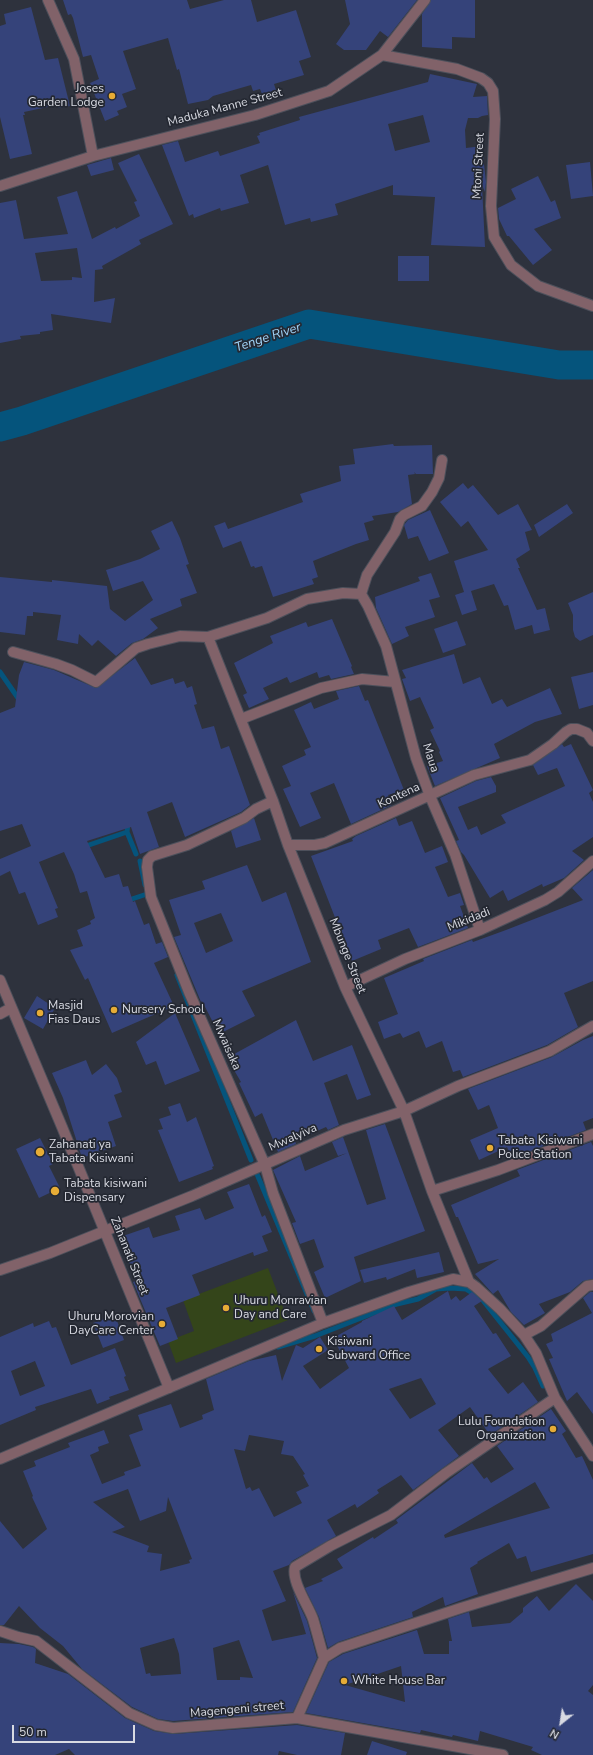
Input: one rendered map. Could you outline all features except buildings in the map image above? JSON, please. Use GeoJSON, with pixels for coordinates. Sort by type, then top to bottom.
{"type":"FeatureCollection","features":[{"type":"Feature","properties":{"kind":"street"},"geometry":{"type":"LineString","coordinates":[[48,0],[74,59],[93,156]]}},
{"type":"Feature","properties":{"kind":"street","name":"Maduka Manne Street"},"geometry":{"type":"LineString","coordinates":[[0,186],[93,156],[255,115],[329,91],[382,55],[425,0]]}},
{"type":"Feature","properties":{"kind":"street","name":"Mtoni Street"},"geometry":{"type":"LineString","coordinates":[[382,55],[456,69],[481,78],[488,83],[493,91],[495,119],[491,200],[494,237],[510,265],[538,286],[593,306]]}},
{"type":"Feature","properties":{"kind":"street"},"geometry":{"type":"LineString","coordinates":[[13,652],[56,664],[94,681],[98,681],[136,648],[180,636],[208,638],[267,618],[307,599],[343,593],[361,594],[367,575],[394,532],[400,519],[426,502],[439,478],[442,460]]}},
{"type":"Feature","properties":{"kind":"street","name":"Maua"},"geometry":{"type":"LineString","coordinates":[[361,594],[386,646],[416,758],[430,796],[455,854],[480,930]]}},
{"type":"Feature","properties":{"kind":"street","name":"Mbunge Street"},"geometry":{"type":"LineString","coordinates":[[208,638],[345,987],[404,1111],[432,1190],[468,1282]]}},
{"type":"Feature","properties":{"kind":"street"},"geometry":{"type":"LineString","coordinates":[[241,719],[321,688],[362,680],[395,682]]}},
{"type":"Feature","properties":{"kind":"street","name":"Kontena"},"geometry":{"type":"LineString","coordinates":[[288,845],[315,845],[325,843],[474,775],[530,760],[554,744],[571,729],[587,732],[593,741]]}},
{"type":"Feature","properties":{"kind":"street","name":"Mwaisaka"},"geometry":{"type":"LineString","coordinates":[[273,801],[256,809],[244,818],[187,845],[152,856],[148,860],[147,866],[152,897],[189,992],[265,1164],[276,1201],[323,1323]]}},
{"type":"Feature","properties":{"kind":"street","name":"Mikidadi"},"geometry":{"type":"LineString","coordinates":[[345,987],[405,959],[480,930],[544,900],[558,892],[593,861]]}},
{"type":"Feature","properties":{"kind":"street","name":"Zahanati Street"},"geometry":{"type":"LineString","coordinates":[[0,980],[168,1388]]}},
{"type":"Feature","properties":{"kind":"street"},"geometry":{"type":"LineString","coordinates":[[0,1014],[12,1008]]}},
{"type":"Feature","properties":{"kind":"street","name":"Mwalyiva"},"geometry":{"type":"LineString","coordinates":[[0,1270],[105,1232],[344,1130],[404,1111],[458,1086],[550,1051],[593,1026]]}},
{"type":"Feature","properties":{"kind":"street"},"geometry":{"type":"LineString","coordinates":[[432,1190],[498,1170],[593,1134]]}},
{"type":"Feature","properties":{"kind":"street"},"geometry":{"type":"LineString","coordinates":[[0,1459],[323,1323],[409,1292],[453,1279],[468,1282],[500,1309],[524,1336],[536,1353],[555,1398],[593,1456]]}},
{"type":"Feature","properties":{"kind":"street"},"geometry":{"type":"LineString","coordinates":[[524,1336],[541,1326],[587,1286],[593,1285]]}},
{"type":"Feature","properties":{"kind":"street"},"geometry":{"type":"LineString","coordinates":[[324,1658],[313,1618],[299,1588],[294,1572],[295,1567],[330,1546],[390,1516],[446,1473],[555,1398]]}},
{"type":"Feature","properties":{"kind":"street"},"geometry":{"type":"LineString","coordinates":[[297,1718],[324,1658],[348,1645],[593,1568]]}},
{"type":"Feature","properties":{"kind":"street","name":"Magengeni street"},"geometry":{"type":"LineString","coordinates":[[0,1631],[36,1641],[129,1713],[156,1725],[173,1728],[297,1718],[503,1755]]}},
{"type":"Feature","properties":{"kind":"street"},"geometry":{"type":"LineString","coordinates":[[451,1746],[457,1755]]}},
{"type":"Feature","properties":{"kind":"green space"},"geometry":{"type":"Polygon","coordinates":[[[268,1268],[288,1320],[176,1363],[168,1341],[194,1331],[183,1300],[268,1268]]]}},
{"type":"Feature","properties":{"kind":"waterway","name":"Tenge River"},"geometry":{"type":"LineString","coordinates":[[0,427],[22,421],[309,324],[559,365],[593,365]]}},
{"type":"Feature","properties":{"kind":"waterway"},"geometry":{"type":"LineString","coordinates":[[0,672],[18,698],[22,699]]}},
{"type":"Feature","properties":{"kind":"waterway"},"geometry":{"type":"LineString","coordinates":[[128,823],[127,832],[136,854]]}},
{"type":"Feature","properties":{"kind":"waterway"},"geometry":{"type":"LineString","coordinates":[[89,845],[127,832]]}},
{"type":"Feature","properties":{"kind":"waterway"},"geometry":{"type":"LineString","coordinates":[[140,861],[145,885]]}},
{"type":"Feature","properties":{"kind":"waterway"},"geometry":{"type":"LineString","coordinates":[[126,901],[147,894]]}},
{"type":"Feature","properties":{"kind":"waterway"},"geometry":{"type":"LineString","coordinates":[[177,975],[251,1160]]}},
{"type":"Feature","properties":{"kind":"waterway"},"geometry":{"type":"LineString","coordinates":[[257,1174],[314,1311]]}},
{"type":"Feature","properties":{"kind":"waterway"},"geometry":{"type":"LineString","coordinates":[[278,1347],[315,1336],[397,1304],[418,1299],[436,1289],[466,1289],[481,1298],[528,1357],[543,1386]]}},
{"type":"Feature","properties":{"kind":"place","name":"Joses Garden Lodge"},"geometry":{"type":"Point","coordinates":[112,96]}},
{"type":"Feature","properties":{"kind":"place","name":"Nursery School"},"geometry":{"type":"Point","coordinates":[114,1010]}},
{"type":"Feature","properties":{"kind":"place","name":"Masjid Fias Daus"},"geometry":{"type":"Point","coordinates":[40,1013]}},
{"type":"Feature","properties":{"kind":"place","name":"Tabata Kisiwani Police Station"},"geometry":{"type":"Point","coordinates":[490,1148]}},
{"type":"Feature","properties":{"kind":"place","name":"Zahanati ya Tabata Kisiwani"},"geometry":{"type":"Point","coordinates":[40,1152]}},
{"type":"Feature","properties":{"kind":"place","name":"Tabata kisiwani Dispensary"},"geometry":{"type":"Point","coordinates":[55,1191]}},
{"type":"Feature","properties":{"kind":"place","name":"Uhuru Monravian Day and Care"},"geometry":{"type":"Point","coordinates":[226,1308]}},
{"type":"Feature","properties":{"kind":"place","name":"Uhuru Morovian DayCare Center"},"geometry":{"type":"Point","coordinates":[162,1324]}},
{"type":"Feature","properties":{"kind":"place","name":"Kisiwani Subward Office"},"geometry":{"type":"Point","coordinates":[319,1349]}},
{"type":"Feature","properties":{"kind":"place","name":"Lulu Foundation Organization"},"geometry":{"type":"Point","coordinates":[553,1429]}},
{"type":"Feature","properties":{"kind":"place","name":"White House Bar"},"geometry":{"type":"Point","coordinates":[344,1681]}}]}
